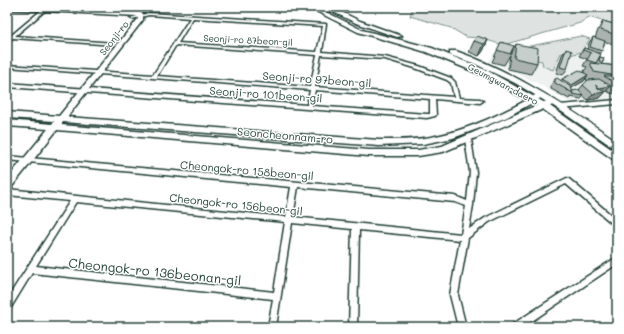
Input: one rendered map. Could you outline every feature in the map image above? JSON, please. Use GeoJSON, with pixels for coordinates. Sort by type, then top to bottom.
{"type":"FeatureCollection","features":[{"type":"Feature","properties":{"kind":"main road","name":"Geumgwan-daero"},"geometry":{"type":"LineString","coordinates":[[311,7],[360,31],[429,50],[538,97]]}},
{"type":"Feature","properties":{"kind":"main road","name":"Geumgwan-daero"},"geometry":{"type":"LineString","coordinates":[[326,7],[358,22],[481,62],[617,146]]}},
{"type":"Feature","properties":{"kind":"main road","name":"Seonji-ro"},"geometry":{"type":"LineString","coordinates":[[7,8],[140,16],[141,19],[95,73]]}},
{"type":"Feature","properties":{"kind":"main road","name":"Seonji-ro"},"geometry":{"type":"LineString","coordinates":[[25,160],[82,90],[134,19],[43,10]]}},
{"type":"Feature","properties":{"kind":"main road","name":"Seoncheonnam-ro"},"geometry":{"type":"LineString","coordinates":[[7,123],[56,123],[379,143],[412,142],[437,139],[479,125],[538,97]]}},
{"type":"Feature","properties":{"kind":"main road","name":"Geumgwan-daero"},"geometry":{"type":"LineString","coordinates":[[552,105],[594,142],[617,158]]}},
{"type":"Feature","properties":{"kind":"main road","name":"Seoncheonnam-ro"},"geometry":{"type":"LineString","coordinates":[[7,115],[56,123],[369,153],[418,153],[443,149],[552,105]]}},
{"type":"Feature","properties":{"kind":"main road"},"geometry":{"type":"LineString","coordinates":[[594,142],[598,138],[617,151]]}},
{"type":"Feature","properties":{"kind":"main road"},"geometry":{"type":"LineString","coordinates":[[7,178],[25,160]]}},
{"type":"Feature","properties":{"kind":"main road"},"geometry":{"type":"LineString","coordinates":[[7,186],[25,160]]}},
{"type":"Feature","properties":{"kind":"street"},"geometry":{"type":"LineString","coordinates":[[7,41],[43,10]]}},
{"type":"Feature","properties":{"kind":"street","name":"Seonji-ro 87beon-gil"},"geometry":{"type":"LineString","coordinates":[[132,18],[149,14],[325,25],[309,107]]}},
{"type":"Feature","properties":{"kind":"street"},"geometry":{"type":"LineString","coordinates":[[154,77],[192,17]]}},
{"type":"Feature","properties":{"kind":"street"},"geometry":{"type":"LineString","coordinates":[[12,37],[115,44]]}},
{"type":"Feature","properties":{"kind":"street","name":"Seonji-ro 87beon-gil"},"geometry":{"type":"LineString","coordinates":[[174,44],[385,58],[417,67],[453,82],[457,99]]}},
{"type":"Feature","properties":{"kind":"street","name":"Seonji-ro 97beon-gil"},"geometry":{"type":"LineString","coordinates":[[7,66],[480,101]]}},
{"type":"Feature","properties":{"kind":"street","name":"Seonji-ro 101beon-gil"},"geometry":{"type":"LineString","coordinates":[[7,85],[427,116],[433,115],[432,98]]}},
{"type":"Feature","properties":{"kind":"street"},"geometry":{"type":"LineString","coordinates":[[552,105],[617,102]]}},
{"type":"Feature","properties":{"kind":"street"},"geometry":{"type":"LineString","coordinates":[[462,327],[454,295],[470,205],[473,172],[468,139]]}},
{"type":"Feature","properties":{"kind":"street","name":"Cheongok-ro 158beon-gil"},"geometry":{"type":"LineString","coordinates":[[7,158],[455,199],[470,205]]}},
{"type":"Feature","properties":{"kind":"street"},"geometry":{"type":"LineString","coordinates":[[464,237],[487,220],[567,181],[617,224]]}},
{"type":"Feature","properties":{"kind":"street"},"geometry":{"type":"LineString","coordinates":[[272,327],[295,184]]}},
{"type":"Feature","properties":{"kind":"street","name":"Cheongok-ro 156beon-gil"},"geometry":{"type":"LineString","coordinates":[[7,192],[464,237]]}},
{"type":"Feature","properties":{"kind":"street"},"geometry":{"type":"LineString","coordinates":[[7,306],[75,198]]}},
{"type":"Feature","properties":{"kind":"street"},"geometry":{"type":"LineString","coordinates":[[353,327],[356,226]]}},
{"type":"Feature","properties":{"kind":"street"},"geometry":{"type":"LineString","coordinates":[[516,327],[617,260]]}},
{"type":"Feature","properties":{"kind":"street","name":"Cheongok-ro 136beonan-gil"},"geometry":{"type":"LineString","coordinates":[[31,268],[277,296]]}},
{"type":"Feature","properties":{"kind":"shaded area"},"geometry":{"type":"Polygon","coordinates":[[[413,7],[617,7],[617,31],[605,22],[589,17],[580,23],[503,45],[480,38],[466,37],[451,28],[410,16],[413,7]]]}},
{"type":"Feature","properties":{"kind":"shaded area"},"geometry":{"type":"Polygon","coordinates":[[[581,36],[590,39],[581,52],[570,55],[561,53],[553,70],[543,66],[542,61],[509,54],[504,51],[581,36]]]}},
{"type":"Feature","properties":{"kind":"shaded area"},"geometry":{"type":"Polygon","coordinates":[[[504,51],[509,54],[543,61],[561,53],[570,55],[581,52],[609,62],[611,68],[617,71],[617,100],[567,101],[537,83],[489,61],[494,53],[504,51]]]}},
{"type":"Feature","properties":{"kind":"building"},"geometry":{"type":"Polygon","coordinates":[[[603,21],[617,25],[617,35],[601,30],[603,21]]]}},
{"type":"Feature","properties":{"kind":"building"},"geometry":{"type":"Polygon","coordinates":[[[477,36],[488,40],[484,44],[474,41],[477,36]]]}},
{"type":"Feature","properties":{"kind":"building"},"geometry":{"type":"Polygon","coordinates":[[[593,37],[605,41],[602,51],[590,47],[593,37]]]}},
{"type":"Feature","properties":{"kind":"building"},"geometry":{"type":"Polygon","coordinates":[[[501,42],[514,46],[510,54],[497,50],[501,42]]]}},
{"type":"Feature","properties":{"kind":"building"},"geometry":{"type":"Polygon","coordinates":[[[516,44],[538,48],[537,63],[514,58],[516,44]]]}},
{"type":"Feature","properties":{"kind":"building"},"geometry":{"type":"Polygon","coordinates":[[[584,48],[601,54],[596,63],[587,60],[591,53],[583,50],[584,48]]]}},
{"type":"Feature","properties":{"kind":"building"},"geometry":{"type":"Polygon","coordinates":[[[566,49],[572,51],[567,69],[560,67],[566,49]]]}},
{"type":"Feature","properties":{"kind":"building"},"geometry":{"type":"Polygon","coordinates":[[[600,57],[604,58],[603,62],[599,61],[600,57]]]}},
{"type":"Feature","properties":{"kind":"building"},"geometry":{"type":"Polygon","coordinates":[[[590,63],[617,66],[617,76],[594,72],[590,63]]]}},
{"type":"Feature","properties":{"kind":"building"},"geometry":{"type":"Polygon","coordinates":[[[579,70],[588,75],[572,85],[562,79],[579,70]]]}},
{"type":"Feature","properties":{"kind":"building"},"geometry":{"type":"Polygon","coordinates":[[[604,76],[617,76],[617,84],[604,76]]]}},
{"type":"Feature","properties":{"kind":"building"},"geometry":{"type":"Polygon","coordinates":[[[557,78],[571,87],[573,93],[555,83],[555,79],[557,78]]]}},
{"type":"Feature","properties":{"kind":"building"},"geometry":{"type":"Polygon","coordinates":[[[599,79],[611,86],[599,88],[595,85],[599,89],[605,92],[593,94],[583,85],[588,80],[599,79]]]}},
{"type":"Feature","properties":{"kind":"building"},"geometry":{"type":"Polygon","coordinates":[[[578,90],[584,96],[572,94],[572,91],[578,90]]]}}]}
